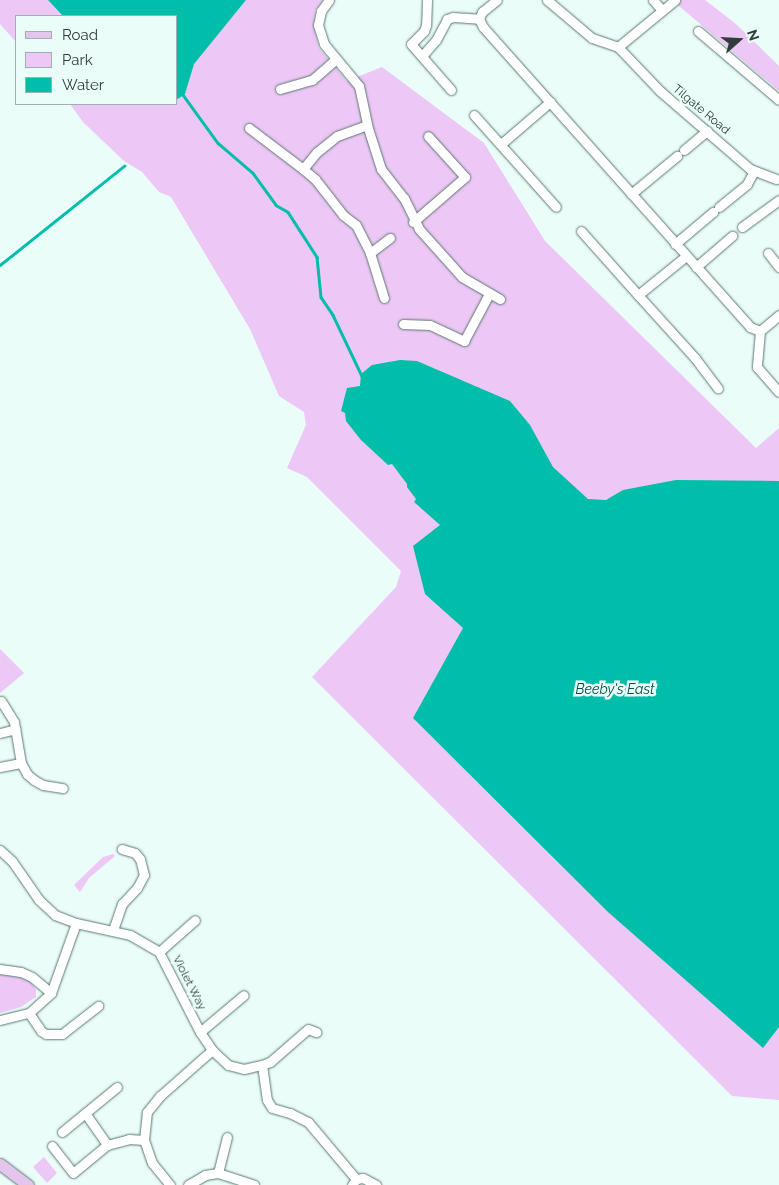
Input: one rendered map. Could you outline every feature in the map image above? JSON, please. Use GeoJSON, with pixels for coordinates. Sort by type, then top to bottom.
{"type":"FeatureCollection","features":[{"type":"Feature","properties":{"kind":"main road"},"geometry":{"type":"LineString","coordinates":[[0,1164],[28,1185]]}},
{"type":"Feature","properties":{"kind":"street"},"geometry":{"type":"LineString","coordinates":[[329,0],[321,11],[318,25],[324,44],[359,86],[367,125],[382,169],[404,198],[414,222],[462,277],[500,299]]}},
{"type":"Feature","properties":{"kind":"street"},"geometry":{"type":"LineString","coordinates":[[427,0],[426,26],[424,31],[411,44],[451,90]]}},
{"type":"Feature","properties":{"kind":"street"},"geometry":{"type":"LineString","coordinates":[[497,0],[482,12],[479,19],[483,28],[750,327],[760,331]]}},
{"type":"Feature","properties":{"kind":"street"},"geometry":{"type":"LineString","coordinates":[[547,0],[592,38],[618,47],[675,0]]}},
{"type":"Feature","properties":{"kind":"street"},"geometry":{"type":"LineString","coordinates":[[653,0],[662,10]]}},
{"type":"Feature","properties":{"kind":"street"},"geometry":{"type":"LineString","coordinates":[[422,56],[436,40],[447,19],[453,17],[479,19]]}},
{"type":"Feature","properties":{"kind":"street"},"geometry":{"type":"LineString","coordinates":[[698,31],[779,100]]}},
{"type":"Feature","properties":{"kind":"street","name":"Tilgate Road"},"geometry":{"type":"LineString","coordinates":[[618,47],[647,79],[754,171],[778,180]]}},
{"type":"Feature","properties":{"kind":"street"},"geometry":{"type":"LineString","coordinates":[[280,89],[312,80],[336,59]]}},
{"type":"Feature","properties":{"kind":"street"},"geometry":{"type":"LineString","coordinates":[[501,144],[550,102]]}},
{"type":"Feature","properties":{"kind":"street"},"geometry":{"type":"LineString","coordinates":[[474,115],[556,207]]}},
{"type":"Feature","properties":{"kind":"street"},"geometry":{"type":"LineString","coordinates":[[303,169],[317,152],[337,136],[367,125]]}},
{"type":"Feature","properties":{"kind":"street"},"geometry":{"type":"LineString","coordinates":[[249,128],[316,179],[343,215],[356,225],[370,253],[384,298]]}},
{"type":"Feature","properties":{"kind":"street"},"geometry":{"type":"LineString","coordinates":[[631,194],[707,131]]}},
{"type":"Feature","properties":{"kind":"street"},"geometry":{"type":"LineString","coordinates":[[414,222],[466,177],[428,136]]}},
{"type":"Feature","properties":{"kind":"street"},"geometry":{"type":"LineString","coordinates":[[675,244],[747,184],[754,171]]}},
{"type":"Feature","properties":{"kind":"street"},"geometry":{"type":"LineString","coordinates":[[742,227],[779,200]]}},
{"type":"Feature","properties":{"kind":"street"},"geometry":{"type":"LineString","coordinates":[[581,231],[695,358],[718,388]]}},
{"type":"Feature","properties":{"kind":"street"},"geometry":{"type":"LineString","coordinates":[[696,267],[732,236]]}},
{"type":"Feature","properties":{"kind":"street"},"geometry":{"type":"LineString","coordinates":[[370,253],[390,238]]}},
{"type":"Feature","properties":{"kind":"street"},"geometry":{"type":"LineString","coordinates":[[768,253],[779,267]]}},
{"type":"Feature","properties":{"kind":"street"},"geometry":{"type":"LineString","coordinates":[[638,295],[686,256]]}},
{"type":"Feature","properties":{"kind":"street"},"geometry":{"type":"LineString","coordinates":[[403,324],[430,325],[464,341],[489,294]]}},
{"type":"Feature","properties":{"kind":"street"},"geometry":{"type":"LineString","coordinates":[[779,315],[760,331],[757,366],[779,392]]}},
{"type":"Feature","properties":{"kind":"street"},"geometry":{"type":"LineString","coordinates":[[1,701],[12,715],[21,763],[34,780],[42,784],[62,788]]}},
{"type":"Feature","properties":{"kind":"street"},"geometry":{"type":"LineString","coordinates":[[0,733],[16,729]]}},
{"type":"Feature","properties":{"kind":"street"},"geometry":{"type":"LineString","coordinates":[[0,767],[21,763]]}},
{"type":"Feature","properties":{"kind":"street"},"geometry":{"type":"LineString","coordinates":[[113,930],[122,904],[138,888],[144,875],[140,859],[135,853],[122,849]]}},
{"type":"Feature","properties":{"kind":"street","name":"Violet Way"},"geometry":{"type":"LineString","coordinates":[[0,850],[12,861],[46,908],[76,923],[113,930],[132,936],[159,952],[200,1032],[212,1050],[234,1068],[244,1069],[262,1065]]}},
{"type":"Feature","properties":{"kind":"street"},"geometry":{"type":"LineString","coordinates":[[159,952],[194,920]]}},
{"type":"Feature","properties":{"kind":"street"},"geometry":{"type":"LineString","coordinates":[[0,1020],[29,1013],[50,993],[76,923]]}},
{"type":"Feature","properties":{"kind":"street"},"geometry":{"type":"LineString","coordinates":[[0,969],[21,972],[32,977],[50,993]]}},
{"type":"Feature","properties":{"kind":"street"},"geometry":{"type":"LineString","coordinates":[[200,1032],[244,994]]}},
{"type":"Feature","properties":{"kind":"street"},"geometry":{"type":"LineString","coordinates":[[29,1013],[41,1031],[46,1034],[62,1034],[70,1030],[100,1004]]}},
{"type":"Feature","properties":{"kind":"street"},"geometry":{"type":"LineString","coordinates":[[316,1032],[308,1029],[270,1062],[262,1065],[267,1100],[272,1108],[290,1113],[308,1122],[354,1182],[363,1178],[376,1185]]}},
{"type":"Feature","properties":{"kind":"street"},"geometry":{"type":"LineString","coordinates":[[170,1185],[152,1163],[144,1140],[147,1112],[160,1096],[212,1050]]}},
{"type":"Feature","properties":{"kind":"street"},"geometry":{"type":"LineString","coordinates":[[62,1132],[117,1087]]}},
{"type":"Feature","properties":{"kind":"street"},"geometry":{"type":"LineString","coordinates":[[85,1113],[107,1146]]}},
{"type":"Feature","properties":{"kind":"street"},"geometry":{"type":"LineString","coordinates":[[218,1172],[227,1137]]}},
{"type":"Feature","properties":{"kind":"street"},"geometry":{"type":"LineString","coordinates":[[52,1146],[73,1173],[107,1146],[129,1139],[144,1140]]}},
{"type":"Feature","properties":{"kind":"street"},"geometry":{"type":"LineString","coordinates":[[188,1185],[206,1175],[218,1172],[254,1185]]}},
{"type":"Feature","properties":{"kind":"green space"},"geometry":{"type":"Polygon","coordinates":[[[0,0],[323,0],[315,11],[315,31],[319,48],[347,81],[382,67],[484,143],[545,241],[756,448],[779,428],[779,1100],[732,1096],[312,677],[396,587],[401,571],[307,477],[287,468],[306,425],[304,412],[279,396],[250,329],[171,197],[159,192],[142,172],[124,161],[83,122],[71,105],[178,105],[178,15],[15,15],[15,41],[0,24],[0,0]]]}},
{"type":"Feature","properties":{"kind":"green space"},"geometry":{"type":"Polygon","coordinates":[[[672,0],[705,0],[736,24],[779,66],[779,91],[672,0]]]}},
{"type":"Feature","properties":{"kind":"green space"},"geometry":{"type":"Polygon","coordinates":[[[0,649],[24,673],[0,693],[0,649]]]}},
{"type":"Feature","properties":{"kind":"green space"},"geometry":{"type":"Polygon","coordinates":[[[113,854],[115,856],[89,878],[80,892],[74,885],[103,857],[113,854]]]}},
{"type":"Feature","properties":{"kind":"green space"},"geometry":{"type":"Polygon","coordinates":[[[0,975],[18,975],[31,982],[36,990],[36,997],[21,1007],[0,1013],[0,975]]]}},
{"type":"Feature","properties":{"kind":"green space"},"geometry":{"type":"Polygon","coordinates":[[[44,1157],[57,1173],[47,1183],[33,1167],[44,1157]]]}},
{"type":"Feature","properties":{"kind":"water"},"geometry":{"type":"Polygon","coordinates":[[[48,0],[246,0],[194,64],[185,94],[178,99],[178,15],[62,15],[48,0]]]}},
{"type":"Feature","properties":{"kind":"water","name":"Beeby's East"},"geometry":{"type":"Polygon","coordinates":[[[400,360],[417,361],[510,401],[530,425],[553,467],[588,499],[606,500],[623,490],[676,480],[779,481],[779,1027],[763,1048],[608,912],[413,718],[463,628],[425,594],[413,546],[440,525],[414,502],[416,499],[392,464],[388,465],[361,440],[346,421],[345,413],[341,411],[347,388],[360,386],[361,374],[372,365],[400,360]]]}},
{"type":"Feature","properties":{"kind":"waterway"},"geometry":{"type":"LineString","coordinates":[[181,92],[218,143],[253,173],[276,205],[288,212],[317,257],[321,297],[333,315],[362,376]]}},
{"type":"Feature","properties":{"kind":"waterway"},"geometry":{"type":"LineString","coordinates":[[0,265],[124,166]]}}]}
